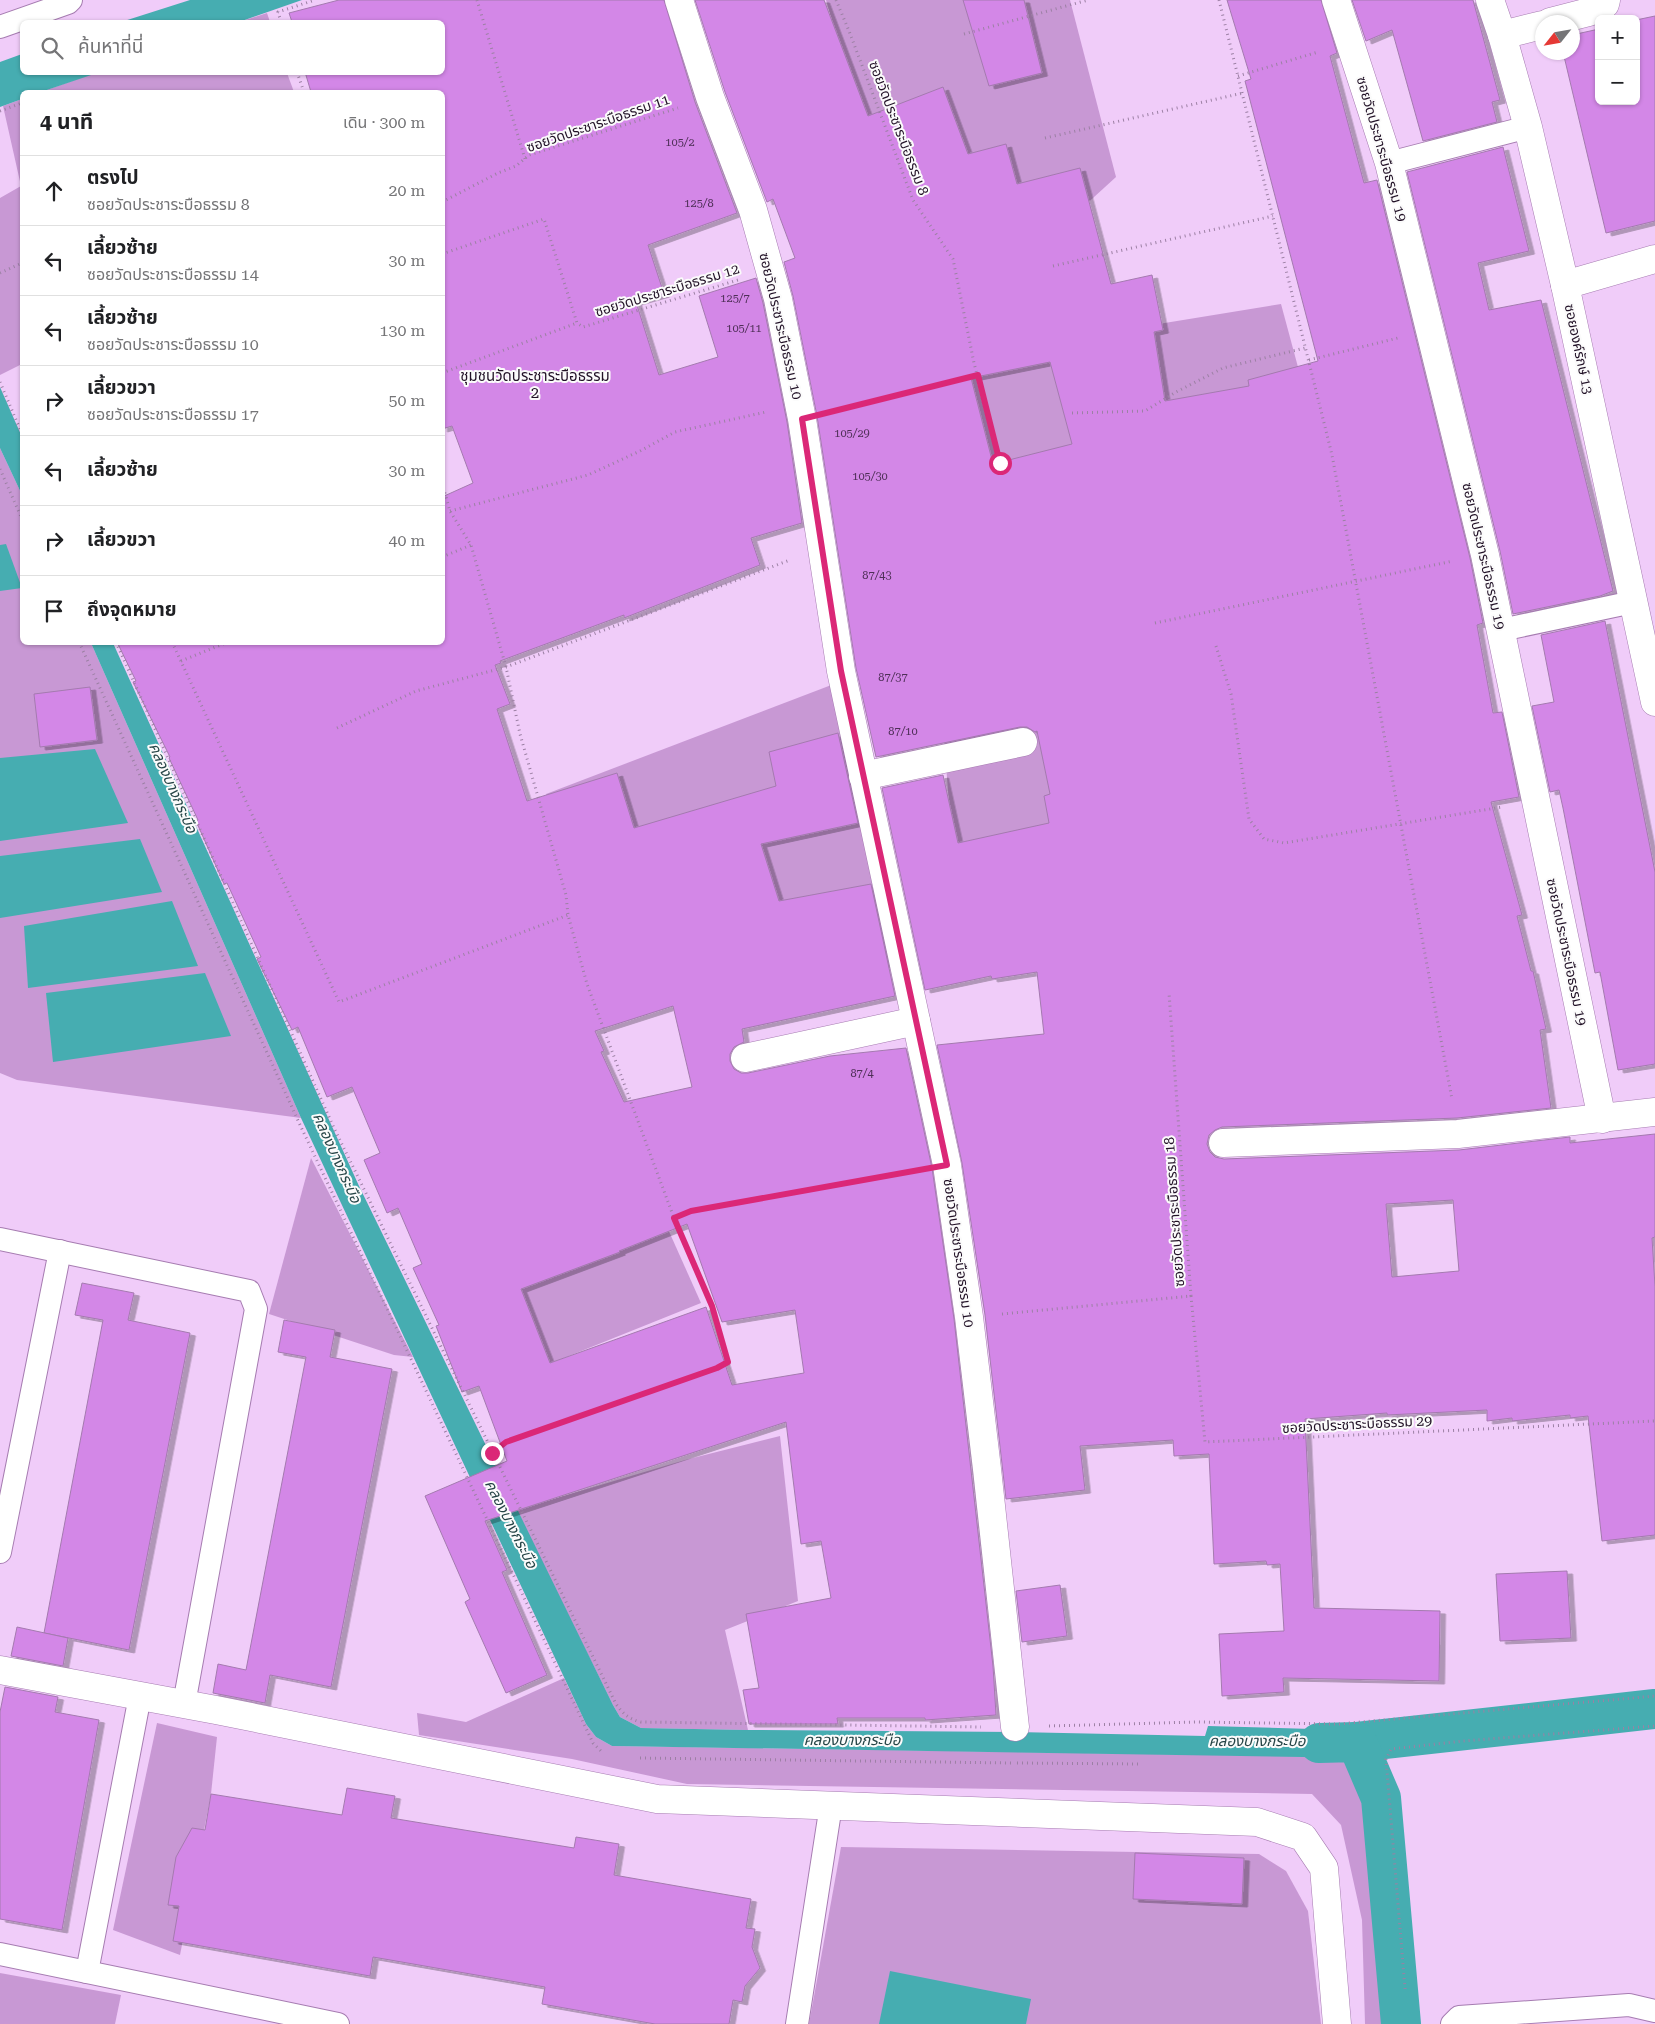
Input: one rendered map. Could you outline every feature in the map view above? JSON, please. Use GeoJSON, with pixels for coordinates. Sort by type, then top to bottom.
{"type":"FeatureCollection","features":[{"type":"Feature","properties":{"kind":"street","name":"ซอยวัดประชาระบือธรรม 10"},"geometry":{"type":"LineString","coordinates":[[679,0],[710,98],[753,210],[778,299],[801,412],[841,671],[947,1165],[968,1317],[1015,1727]]}},
{"type":"Feature","properties":{"kind":"street","name":"ซอยวัดประชาระบือธรรม 19"},"geometry":{"type":"LineString","coordinates":[[1336,0],[1389,163],[1485,555],[1602,1119]]}},
{"type":"Feature","properties":{"kind":"street","name":"ซอยองค์รักษ์ 13"},"geometry":{"type":"LineString","coordinates":[[1490,0],[1528,127],[1565,285],[1655,702]]}},
{"type":"Feature","properties":{"kind":"street"},"geometry":{"type":"LineString","coordinates":[[1578,15],[1590,12],[1605,4],[1606,0]]}},
{"type":"Feature","properties":{"kind":"street"},"geometry":{"type":"LineString","coordinates":[[1502,36],[1535,26]]}},
{"type":"Feature","properties":{"kind":"street"},"geometry":{"type":"LineString","coordinates":[[1565,285],[1655,259]]}},
{"type":"Feature","properties":{"kind":"street"},"geometry":{"type":"LineString","coordinates":[[863,776],[1023,742]]}},
{"type":"Feature","properties":{"kind":"street"},"geometry":{"type":"LineString","coordinates":[[746,1058],[916,1021]]}},
{"type":"Feature","properties":{"kind":"street"},"geometry":{"type":"LineString","coordinates":[[1223,1143],[1458,1134],[1655,1112]]}},
{"type":"Feature","properties":{"kind":"street"},"geometry":{"type":"LineString","coordinates":[[0,1670],[184,1704],[657,1799],[1257,1822],[1303,1837],[1324,1868],[1337,2024]]}},
{"type":"Feature","properties":{"kind":"lane"},"geometry":{"type":"LineString","coordinates":[[21,20],[68,4],[71,0]]}},
{"type":"Feature","properties":{"kind":"lane"},"geometry":{"type":"LineString","coordinates":[[0,27],[20,20]]}},
{"type":"Feature","properties":{"kind":"lane"},"geometry":{"type":"LineString","coordinates":[[1389,163],[1528,127]]}},
{"type":"Feature","properties":{"kind":"lane"},"geometry":{"type":"LineString","coordinates":[[1501,630],[1634,602]]}},
{"type":"Feature","properties":{"kind":"lane"},"geometry":{"type":"LineString","coordinates":[[0,1238],[249,1291],[256,1309],[184,1704]]}},
{"type":"Feature","properties":{"kind":"lane"},"geometry":{"type":"LineString","coordinates":[[0,1552],[60,1251]]}},
{"type":"Feature","properties":{"kind":"lane"},"geometry":{"type":"LineString","coordinates":[[87,1972],[140,1696]]}},
{"type":"Feature","properties":{"kind":"lane"},"geometry":{"type":"LineString","coordinates":[[797,2024],[831,1805]]}},
{"type":"Feature","properties":{"kind":"lane"},"geometry":{"type":"LineString","coordinates":[[0,1954],[338,2024]]}},
{"type":"Feature","properties":{"kind":"lane"},"geometry":{"type":"LineString","coordinates":[[1452,2024],[1459,2017],[1629,2005],[1655,2011]]}},
{"type":"Feature","properties":{"kind":"path"},"geometry":{"type":"LineString","coordinates":[[280,20],[278,12],[315,0]]}},
{"type":"Feature","properties":{"kind":"path"},"geometry":{"type":"LineString","coordinates":[[477,0],[525,159]]}},
{"type":"Feature","properties":{"kind":"path","name":"ซอยวัดประชาระบือธรรม 8"},"geometry":{"type":"LineString","coordinates":[[836,0],[913,200],[953,259],[978,375],[1000,463]]}},
{"type":"Feature","properties":{"kind":"path"},"geometry":{"type":"LineString","coordinates":[[964,34],[1088,0]]}},
{"type":"Feature","properties":{"kind":"path"},"geometry":{"type":"LineString","coordinates":[[1219,0],[1332,455],[1458,1134]]}},
{"type":"Feature","properties":{"kind":"path"},"geometry":{"type":"LineString","coordinates":[[1238,76],[1350,43]]}},
{"type":"Feature","properties":{"kind":"path"},"geometry":{"type":"LineString","coordinates":[[298,75],[303,90]]}},
{"type":"Feature","properties":{"kind":"path"},"geometry":{"type":"LineString","coordinates":[[1045,138],[1242,93]]}},
{"type":"Feature","properties":{"kind":"path","name":"ซอยวัดประชาระบือธรรม 11"},"geometry":{"type":"LineString","coordinates":[[445,200],[498,173],[516,166],[528,155],[710,98]]}},
{"type":"Feature","properties":{"kind":"path"},"geometry":{"type":"LineString","coordinates":[[0,111],[20,104]]}},
{"type":"Feature","properties":{"kind":"path"},"geometry":{"type":"LineString","coordinates":[[1053,266],[1273,216]]}},
{"type":"Feature","properties":{"kind":"path","name":"ซอยวัดประชาระบือธรรม 12"},"geometry":{"type":"LineString","coordinates":[[445,253],[544,219],[577,323],[583,328],[770,270]]}},
{"type":"Feature","properties":{"kind":"path"},"geometry":{"type":"LineString","coordinates":[[0,273],[20,264]]}},
{"type":"Feature","properties":{"kind":"path"},"geometry":{"type":"LineString","coordinates":[[445,372],[577,323]]}},
{"type":"Feature","properties":{"kind":"path"},"geometry":{"type":"LineString","coordinates":[[1309,360],[1431,330]]}},
{"type":"Feature","properties":{"kind":"path"},"geometry":{"type":"LineString","coordinates":[[1072,413],[1145,411],[1176,392],[1223,368],[1305,348]]}},
{"type":"Feature","properties":{"kind":"path"},"geometry":{"type":"LineString","coordinates":[[450,511],[588,475],[640,451],[675,432],[801,412],[978,375]]}},
{"type":"Feature","properties":{"kind":"path"},"geometry":{"type":"LineString","coordinates":[[0,382],[20,429]]}},
{"type":"Feature","properties":{"kind":"path"},"geometry":{"type":"LineString","coordinates":[[0,470],[20,515]]}},
{"type":"Feature","properties":{"kind":"path"},"geometry":{"type":"LineString","coordinates":[[445,494],[450,511],[471,545],[506,667],[520,734],[566,895],[568,915],[587,984],[674,1218],[712,1306],[728,1362],[717,1368],[506,1442],[492,1453]]}},
{"type":"Feature","properties":{"kind":"path"},"geometry":{"type":"LineString","coordinates":[[445,556],[471,545]]}},
{"type":"Feature","properties":{"kind":"path"},"geometry":{"type":"LineString","coordinates":[[337,728],[416,691],[506,667],[823,548]]}},
{"type":"Feature","properties":{"kind":"path"},"geometry":{"type":"LineString","coordinates":[[1155,623],[1485,555]]}},
{"type":"Feature","properties":{"kind":"path"},"geometry":{"type":"LineString","coordinates":[[80,645],[301,1127],[447,1437],[593,1743],[605,1754]]}},
{"type":"Feature","properties":{"kind":"path"},"geometry":{"type":"LineString","coordinates":[[117,645],[334,1128],[492,1453],[616,1704],[623,1714],[642,1722],[750,1725],[1015,1727],[1197,1722],[1338,1724],[1655,1696]]}},
{"type":"Feature","properties":{"kind":"path"},"geometry":{"type":"LineString","coordinates":[[173,645],[339,1002],[568,915]]}},
{"type":"Feature","properties":{"kind":"path"},"geometry":{"type":"LineString","coordinates":[[181,662],[221,645]]}},
{"type":"Feature","properties":{"kind":"path"},"geometry":{"type":"LineString","coordinates":[[1216,646],[1232,694],[1249,818],[1264,840],[1284,843],[1402,825],[1535,801]]}},
{"type":"Feature","properties":{"kind":"path","name":"ซอยวัดประชาระบือธรรม 18"},"geometry":{"type":"LineString","coordinates":[[968,1317],[1191,1296],[1169,993]]}},
{"type":"Feature","properties":{"kind":"path"},"geometry":{"type":"LineString","coordinates":[[674,1218],[691,1211],[947,1165]]}},
{"type":"Feature","properties":{"kind":"path","name":"ซอยวัดประชาระบือธรรม 29"},"geometry":{"type":"LineString","coordinates":[[1191,1296],[1205,1442],[1655,1421]]}},
{"type":"Feature","properties":{"kind":"path"},"geometry":{"type":"LineString","coordinates":[[1404,1989],[1386,1759],[1391,1749],[1462,1741],[1655,1726]]}},
{"type":"Feature","properties":{"kind":"path"},"geometry":{"type":"LineString","coordinates":[[634,1758],[1139,1764]]}},
{"type":"Feature","properties":{"kind":"shaded area"},"geometry":{"type":"Polygon","coordinates":[[[826,0],[1070,0],[1116,177],[1059,229],[908,285],[826,0]]]}},
{"type":"Feature","properties":{"kind":"shaded area"},"geometry":{"type":"Polygon","coordinates":[[[267,13],[269,20],[245,20],[267,13]]]}},
{"type":"Feature","properties":{"kind":"shaded area"},"geometry":{"type":"Polygon","coordinates":[[[89,75],[288,75],[293,90],[47,90],[89,75]]]}},
{"type":"Feature","properties":{"kind":"shaded area"},"geometry":{"type":"Polygon","coordinates":[[[20,100],[20,182],[3,106],[20,100]]]}},
{"type":"Feature","properties":{"kind":"shaded area"},"geometry":{"type":"Polygon","coordinates":[[[20,187],[20,365],[0,375],[0,198],[20,187]]]}},
{"type":"Feature","properties":{"kind":"shaded area"},"geometry":{"type":"Polygon","coordinates":[[[1281,304],[1326,471],[1053,837],[953,853],[915,377],[962,356],[1281,304]]]}},
{"type":"Feature","properties":{"kind":"shaded area"},"geometry":{"type":"Polygon","coordinates":[[[0,448],[20,491],[20,645],[92,645],[301,1118],[17,1080],[0,1073],[0,448]]]}},
{"type":"Feature","properties":{"kind":"shaded area"},"geometry":{"type":"Polygon","coordinates":[[[834,684],[897,966],[796,992],[579,875],[546,794],[834,684]]]}},
{"type":"Feature","properties":{"kind":"shaded area"},"geometry":{"type":"Polygon","coordinates":[[[311,1158],[413,1357],[394,1355],[269,1314],[311,1158]]]}},
{"type":"Feature","properties":{"kind":"shaded area"},"geometry":{"type":"Polygon","coordinates":[[[663,1218],[701,1303],[539,1368],[486,1279],[663,1218]]]}},
{"type":"Feature","properties":{"kind":"shaded area"},"geometry":{"type":"Polygon","coordinates":[[[780,1436],[798,1601],[725,1630],[748,1730],[641,1728],[620,1717],[613,1705],[516,1510],[685,1460],[780,1436]]]}},
{"type":"Feature","properties":{"kind":"shaded area"},"geometry":{"type":"Polygon","coordinates":[[[564,1678],[586,1724],[596,1737],[612,1746],[1353,1757],[1374,1796],[1392,2024],[1365,2024],[1362,1920],[1341,1825],[1312,1794],[687,1784],[572,1759],[419,1735],[417,1713],[466,1722],[564,1678]]]}},
{"type":"Feature","properties":{"kind":"shaded area"},"geometry":{"type":"Polygon","coordinates":[[[157,1723],[217,1737],[211,1794],[180,1955],[113,1930],[157,1723]]]}},
{"type":"Feature","properties":{"kind":"shaded area"},"geometry":{"type":"Polygon","coordinates":[[[841,1847],[1259,1854],[1286,1871],[1308,1911],[1321,2024],[809,2024],[841,1847]]]}},
{"type":"Feature","properties":{"kind":"shaded area"},"geometry":{"type":"Polygon","coordinates":[[[0,1973],[121,1995],[115,2024],[0,2024],[0,1973]]]}},
{"type":"Feature","properties":{"kind":"water"},"geometry":{"type":"Polygon","coordinates":[[[190,0],[302,0],[245,20],[127,20],[190,0]]]}},
{"type":"Feature","properties":{"kind":"water"},"geometry":{"type":"Polygon","coordinates":[[[20,55],[20,75],[91,75],[47,90],[20,90],[20,100],[0,107],[0,62],[20,55]]]}},
{"type":"Feature","properties":{"kind":"water"},"geometry":{"type":"Polygon","coordinates":[[[0,387],[20,432],[20,491],[0,448],[0,387]]]}},
{"type":"Feature","properties":{"kind":"water"},"geometry":{"type":"Polygon","coordinates":[[[6,544],[20,582],[20,588],[0,591],[0,545],[6,544]]]}},
{"type":"Feature","properties":{"kind":"water"},"geometry":{"type":"Polygon","coordinates":[[[92,645],[114,645],[359,1186],[620,1717],[641,1728],[748,1730],[1205,1736],[1208,1726],[1379,1731],[1370,1758],[612,1746],[596,1737],[586,1724],[301,1118],[92,645]]]}},
{"type":"Feature","properties":{"kind":"water"},"geometry":{"type":"Polygon","coordinates":[[[95,749],[128,823],[0,841],[0,758],[95,749]]]}},
{"type":"Feature","properties":{"kind":"water"},"geometry":{"type":"Polygon","coordinates":[[[140,839],[162,892],[0,918],[0,856],[140,839]]]}},
{"type":"Feature","properties":{"kind":"water"},"geometry":{"type":"Polygon","coordinates":[[[172,901],[198,966],[28,988],[24,926],[172,901]]]}},
{"type":"Feature","properties":{"kind":"water"},"geometry":{"type":"Polygon","coordinates":[[[205,973],[231,1036],[53,1062],[46,993],[205,973]]]}},
{"type":"Feature","properties":{"kind":"water"},"geometry":{"type":"Polygon","coordinates":[[[890,1971],[1031,1999],[1026,2024],[879,2024],[890,1971]]]}},
{"type":"Feature","properties":{"kind":"water"},"geometry":{"type":"Polygon","coordinates":[[[1416,2001],[1418,2024],[1392,2024],[1391,2003],[1416,2001]]]}},
{"type":"Feature","properties":{"kind":"building"},"geometry":{"type":"Polygon","coordinates":[[[339,0],[664,0],[695,102],[737,213],[648,245],[664,294],[636,302],[659,375],[718,357],[699,296],[756,278],[763,303],[787,422],[802,523],[751,538],[760,565],[624,618],[624,615],[500,661],[501,663],[495,665],[510,704],[497,709],[527,801],[617,773],[634,828],[776,786],[769,752],[838,733],[858,823],[761,844],[779,901],[871,884],[895,996],[742,1029],[744,1042],[734,1047],[730,1054],[730,1061],[734,1069],[741,1073],[748,1073],[830,1056],[906,1048],[932,1168],[954,1319],[993,1666],[996,1715],[925,1720],[925,1718],[837,1718],[838,1724],[749,1724],[743,1690],[759,1688],[746,1614],[831,1598],[821,1541],[801,1544],[786,1422],[485,1521],[507,1570],[502,1572],[547,1675],[506,1693],[465,1602],[470,1599],[425,1496],[507,1461],[479,1386],[462,1392],[436,1326],[439,1325],[413,1268],[422,1264],[398,1208],[387,1213],[364,1160],[380,1153],[352,1087],[327,1097],[298,1027],[292,1030],[257,959],[261,957],[227,883],[224,884],[196,821],[198,820],[170,757],[133,682],[136,681],[118,645],[445,645],[445,496],[473,483],[452,426],[445,428],[445,90],[310,90],[306,75],[445,75],[445,20],[291,20],[289,13],[339,0]],[[673,1006],[595,1031],[604,1051],[601,1052],[624,1102],[692,1087],[673,1006]],[[687,1224],[620,1252],[521,1289],[550,1363],[706,1307],[732,1385],[804,1373],[795,1310],[722,1322],[687,1224]]]}},
{"type":"Feature","properties":{"kind":"building"},"geometry":{"type":"Polygon","coordinates":[[[695,0],[824,0],[868,116],[943,87],[968,154],[1006,144],[1017,184],[1080,168],[1111,284],[1152,275],[1163,330],[1154,332],[1165,401],[1249,386],[1248,380],[1318,361],[1245,81],[1251,79],[1227,0],[1321,0],[1337,53],[1330,56],[1364,183],[1377,180],[1470,558],[1483,623],[1477,625],[1493,713],[1502,712],[1519,797],[1491,802],[1522,915],[1517,916],[1531,971],[1533,971],[1546,1029],[1540,1030],[1551,1108],[1457,1118],[1222,1127],[1209,1135],[1207,1144],[1210,1152],[1215,1157],[1224,1159],[1459,1150],[1570,1137],[1570,1143],[1655,1134],[1655,1237],[1652,1238],[1655,1286],[1655,1535],[1602,1541],[1588,1416],[1570,1418],[1570,1415],[1512,1421],[1512,1418],[1487,1421],[1487,1410],[1387,1415],[1387,1413],[1305,1419],[1314,1608],[1440,1611],[1439,1681],[1283,1678],[1284,1692],[1222,1696],[1219,1634],[1284,1631],[1280,1564],[1267,1565],[1266,1561],[1214,1564],[1209,1454],[1174,1456],[1173,1440],[1080,1446],[1085,1490],[1006,1499],[985,1315],[962,1163],[937,1045],[1044,1034],[1037,972],[992,979],[991,976],[925,990],[882,788],[943,775],[958,843],[1049,823],[1044,796],[1050,794],[1037,731],[1035,732],[1027,727],[876,757],[856,668],[817,416],[793,296],[784,262],[795,258],[773,199],[767,202],[725,92],[695,0]],[[1050,362],[971,378],[993,464],[1072,444],[1050,362]],[[1453,1200],[1386,1204],[1392,1277],[1459,1271],[1453,1200]]]}},
{"type":"Feature","properties":{"kind":"building"},"geometry":{"type":"Polygon","coordinates":[[[963,0],[1024,0],[1042,73],[989,86],[963,0]]]}},
{"type":"Feature","properties":{"kind":"building"},"geometry":{"type":"Polygon","coordinates":[[[1352,0],[1473,0],[1500,100],[1492,102],[1497,122],[1423,141],[1392,30],[1366,41],[1352,0]]]}},
{"type":"Feature","properties":{"kind":"building"},"geometry":{"type":"Polygon","coordinates":[[[1655,16],[1655,221],[1606,233],[1565,60],[1580,60],[1580,33],[1595,30],[1595,105],[1640,105],[1640,19],[1655,16]]]}},
{"type":"Feature","properties":{"kind":"building"},"geometry":{"type":"Polygon","coordinates":[[[1503,147],[1529,251],[1478,263],[1489,310],[1541,300],[1613,591],[1600,596],[1513,614],[1500,551],[1407,172],[1503,147]]]}},
{"type":"Feature","properties":{"kind":"building"},"geometry":{"type":"Polygon","coordinates":[[[1605,621],[1655,872],[1655,1064],[1618,1070],[1600,972],[1595,973],[1559,790],[1550,792],[1532,706],[1554,702],[1541,635],[1605,621]]]}},
{"type":"Feature","properties":{"kind":"building"},"geometry":{"type":"Polygon","coordinates":[[[90,687],[97,740],[40,747],[34,694],[90,687]]]}},
{"type":"Feature","properties":{"kind":"building"},"geometry":{"type":"Polygon","coordinates":[[[82,1283],[134,1293],[128,1320],[190,1333],[129,1650],[44,1633],[103,1320],[75,1315],[82,1283]]]}},
{"type":"Feature","properties":{"kind":"building"},"geometry":{"type":"Polygon","coordinates":[[[284,1320],[335,1330],[330,1357],[392,1369],[331,1687],[270,1675],[265,1703],[213,1693],[218,1664],[246,1670],[306,1357],[278,1352],[284,1320]]]}},
{"type":"Feature","properties":{"kind":"building"},"geometry":{"type":"Polygon","coordinates":[[[1567,1571],[1571,1638],[1500,1641],[1496,1574],[1567,1571]]]}},
{"type":"Feature","properties":{"kind":"building"},"geometry":{"type":"Polygon","coordinates":[[[1060,1585],[1067,1636],[1022,1642],[1016,1591],[1060,1585]]]}},
{"type":"Feature","properties":{"kind":"building"},"geometry":{"type":"Polygon","coordinates":[[[17,1627],[68,1638],[63,1666],[11,1656],[17,1627]]]}},
{"type":"Feature","properties":{"kind":"building"},"geometry":{"type":"Polygon","coordinates":[[[5,1687],[58,1697],[55,1712],[99,1720],[62,1930],[0,1919],[0,1712],[5,1687]]]}},
{"type":"Feature","properties":{"kind":"building"},"geometry":{"type":"Polygon","coordinates":[[[347,1788],[395,1796],[391,1818],[574,1848],[576,1837],[619,1844],[614,1875],[751,1899],[746,1928],[755,1929],[752,1947],[760,1968],[745,1986],[742,2002],[733,2000],[729,2024],[655,2024],[542,2004],[545,1987],[373,1957],[370,1976],[173,1941],[179,1906],[168,1905],[176,1857],[192,1828],[205,1830],[211,1794],[342,1815],[347,1788]]]}},
{"type":"Feature","properties":{"kind":"building"},"geometry":{"type":"Polygon","coordinates":[[[1135,1853],[1244,1858],[1242,1904],[1133,1899],[1135,1853]]]}},
{"type":"Feature","properties":{"kind":"waterway","name":"คลองบางกระบือ"},"geometry":{"type":"LineString","coordinates":[[1357,1742],[1655,1709]]}},
{"type":"Feature","properties":{"kind":"waterway","name":"คลองบางกระบือ"},"geometry":{"type":"LineString","coordinates":[[1319,1743],[1357,1742],[1381,1798],[1401,2024]]}},
{"type":"Feature","properties":{"kind":"district","name":"ชุมชนวัดประชาระบือธรรม 2"},"geometry":{"type":"Point","coordinates":[535,384]}},
{"type":"Feature","properties":{"kind":"route"},"geometry":{"type":"LineString","coordinates":[[492,1453],[506,1442],[717,1368],[728,1362],[712,1306],[674,1218],[691,1211],[947,1165],[841,671],[802,419],[978,375],[1000,463]]}}]}
